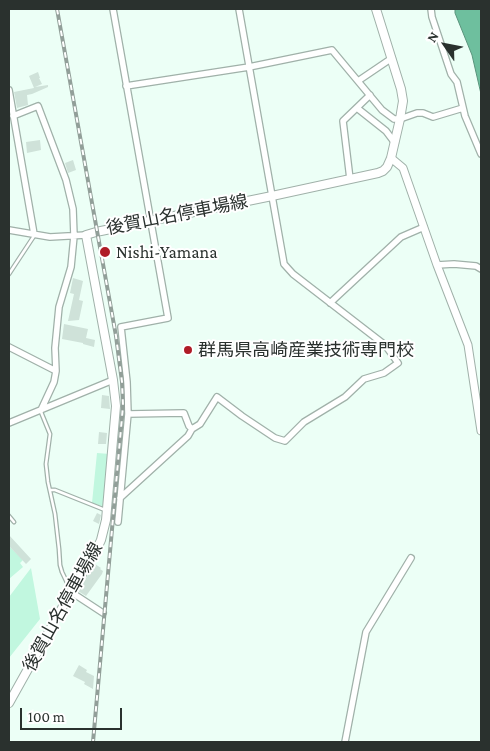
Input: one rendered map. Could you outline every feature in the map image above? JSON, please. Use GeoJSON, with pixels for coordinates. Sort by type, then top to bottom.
{"type":"FeatureCollection","features":[{"type":"Feature","properties":{"kind":"main road"},"geometry":{"type":"LineString","coordinates":[[376,9],[402,89],[403,101],[391,158]]}},
{"type":"Feature","properties":{"kind":"main road","name":"後賀山名停車場線"},"geometry":{"type":"LineString","coordinates":[[9,703],[71,592],[94,555],[101,540],[106,520],[116,406],[114,380],[86,235],[378,173],[387,167],[391,158]]}},
{"type":"Feature","properties":{"kind":"street"},"geometry":{"type":"LineString","coordinates":[[113,9],[168,318],[121,327],[127,382],[128,414],[118,522]]}},
{"type":"Feature","properties":{"kind":"street"},"geometry":{"type":"LineString","coordinates":[[120,498],[188,436],[192,429],[200,424],[217,397],[275,438],[285,441],[304,422],[345,397],[364,379],[384,373],[398,363],[385,346],[293,274],[284,264],[238,9]]}},
{"type":"Feature","properties":{"kind":"street"},"geometry":{"type":"LineString","coordinates":[[431,9],[451,74],[457,82],[463,108],[481,154]]}},
{"type":"Feature","properties":{"kind":"street"},"geometry":{"type":"LineString","coordinates":[[126,86],[332,50],[382,110],[394,119],[400,119],[417,113],[433,117],[463,108]]}},
{"type":"Feature","properties":{"kind":"street"},"geometry":{"type":"LineString","coordinates":[[358,81],[392,58]]}},
{"type":"Feature","properties":{"kind":"street"},"geometry":{"type":"LineString","coordinates":[[9,90],[34,234]]}},
{"type":"Feature","properties":{"kind":"street"},"geometry":{"type":"LineString","coordinates":[[350,179],[343,121],[370,95]]}},
{"type":"Feature","properties":{"kind":"street"},"geometry":{"type":"LineString","coordinates":[[14,116],[38,106],[66,180],[73,209],[72,267],[59,307],[55,348],[56,371],[54,382],[41,410]]}},
{"type":"Feature","properties":{"kind":"street"},"geometry":{"type":"LineString","coordinates":[[357,108],[386,132],[395,143]]}},
{"type":"Feature","properties":{"kind":"street"},"geometry":{"type":"LineString","coordinates":[[391,158],[402,168],[468,345],[481,431]]}},
{"type":"Feature","properties":{"kind":"street"},"geometry":{"type":"LineString","coordinates":[[330,303],[401,238],[424,227]]}},
{"type":"Feature","properties":{"kind":"street"},"geometry":{"type":"LineString","coordinates":[[9,230],[50,237],[86,235]]}},
{"type":"Feature","properties":{"kind":"street"},"geometry":{"type":"LineString","coordinates":[[437,265],[454,264],[476,266],[481,269]]}},
{"type":"Feature","properties":{"kind":"street"},"geometry":{"type":"LineString","coordinates":[[9,347],[56,371]]}},
{"type":"Feature","properties":{"kind":"street"},"geometry":{"type":"LineString","coordinates":[[9,423],[114,380]]}},
{"type":"Feature","properties":{"kind":"street"},"geometry":{"type":"LineString","coordinates":[[128,414],[184,413],[192,429]]}},
{"type":"Feature","properties":{"kind":"street"},"geometry":{"type":"LineString","coordinates":[[344,742],[366,632],[411,558]]}},
{"type":"Feature","properties":{"kind":"street"},"geometry":{"type":"LineString","coordinates":[[71,592],[103,614]]}},
{"type":"Feature","properties":{"kind":"lane"},"geometry":{"type":"LineString","coordinates":[[9,274],[34,238],[34,234]]}},
{"type":"Feature","properties":{"kind":"lane"},"geometry":{"type":"LineString","coordinates":[[41,410],[50,434],[46,464],[56,514],[60,565],[71,592]]}},
{"type":"Feature","properties":{"kind":"lane"},"geometry":{"type":"LineString","coordinates":[[50,490],[55,490],[107,511]]}},
{"type":"Feature","properties":{"kind":"lane"},"geometry":{"type":"LineString","coordinates":[[9,516],[14,522]]}},
{"type":"Feature","properties":{"kind":"shaded area"},"geometry":{"type":"Polygon","coordinates":[[[455,9],[481,9],[481,94],[472,55],[455,9]]]}},
{"type":"Feature","properties":{"kind":"shaded area"},"geometry":{"type":"Polygon","coordinates":[[[97,453],[110,454],[105,507],[92,503],[97,453]]]}},
{"type":"Feature","properties":{"kind":"shaded area"},"geometry":{"type":"Polygon","coordinates":[[[9,546],[23,560],[20,563],[23,567],[9,579],[9,546]]]}},
{"type":"Feature","properties":{"kind":"shaded area"},"geometry":{"type":"Polygon","coordinates":[[[31,568],[40,619],[9,658],[9,597],[31,568]]]}},
{"type":"Feature","properties":{"kind":"building"},"geometry":{"type":"Polygon","coordinates":[[[38,72],[42,84],[35,87],[48,85],[48,87],[27,95],[28,105],[17,108],[14,92],[34,88],[29,76],[38,72]]]}},
{"type":"Feature","properties":{"kind":"building"},"geometry":{"type":"Polygon","coordinates":[[[40,140],[41,150],[27,153],[26,142],[40,140]]]}},
{"type":"Feature","properties":{"kind":"building"},"geometry":{"type":"Polygon","coordinates":[[[73,160],[76,170],[68,173],[65,163],[73,160]]]}},
{"type":"Feature","properties":{"kind":"building"},"geometry":{"type":"Polygon","coordinates":[[[73,278],[83,281],[79,300],[83,301],[79,320],[68,321],[74,294],[70,293],[73,278]]]}},
{"type":"Feature","properties":{"kind":"building"},"geometry":{"type":"Polygon","coordinates":[[[64,324],[88,329],[86,338],[95,340],[94,347],[62,339],[64,324]]]}},
{"type":"Feature","properties":{"kind":"building"},"geometry":{"type":"Polygon","coordinates":[[[102,395],[109,396],[110,409],[101,408],[102,395]]]}},
{"type":"Feature","properties":{"kind":"building"},"geometry":{"type":"Polygon","coordinates":[[[99,432],[107,433],[106,444],[98,444],[99,432]]]}},
{"type":"Feature","properties":{"kind":"building"},"geometry":{"type":"Polygon","coordinates":[[[97,513],[101,515],[99,524],[93,521],[97,513]]]}},
{"type":"Feature","properties":{"kind":"building"},"geometry":{"type":"Polygon","coordinates":[[[9,535],[31,559],[26,564],[9,546],[9,535]]]}},
{"type":"Feature","properties":{"kind":"building"},"geometry":{"type":"Polygon","coordinates":[[[95,564],[103,571],[86,596],[78,591],[95,564]]]}},
{"type":"Feature","properties":{"kind":"building"},"geometry":{"type":"Polygon","coordinates":[[[79,665],[87,670],[86,672],[94,676],[93,689],[84,684],[85,682],[73,676],[79,665]]]}},
{"type":"Feature","properties":{"kind":"railway"},"geometry":{"type":"LineString","coordinates":[[57,9],[116,336],[122,382],[123,406],[93,742]]}},
{"type":"Feature","properties":{"kind":"place","name":"Nishi-Yamana"},"geometry":{"type":"Point","coordinates":[105,252]}},
{"type":"Feature","properties":{"kind":"place","name":"群馬県高崎産業技術専門校"},"geometry":{"type":"Point","coordinates":[188,350]}}]}
